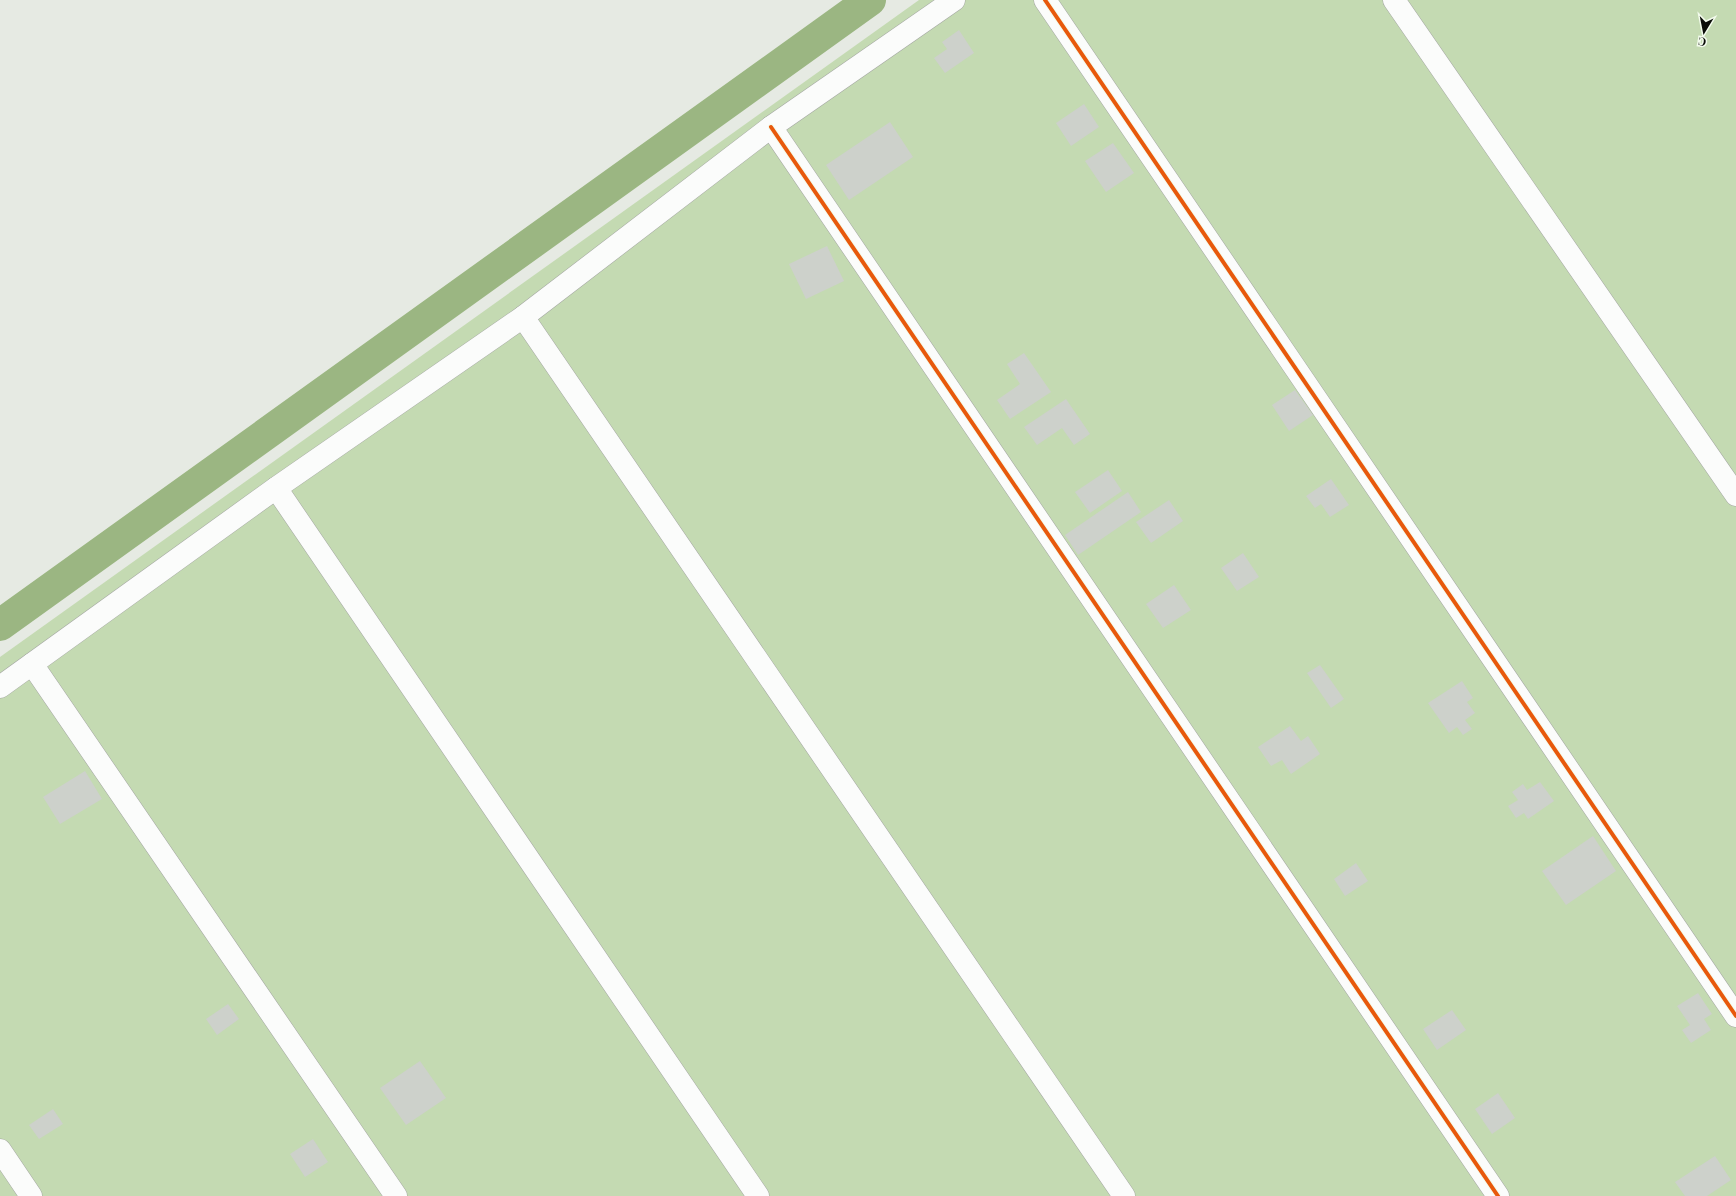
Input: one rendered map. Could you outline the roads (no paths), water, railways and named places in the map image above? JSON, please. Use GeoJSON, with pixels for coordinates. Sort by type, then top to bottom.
{"type":"FeatureCollection","features":[{"type":"Feature","properties":{"kind":"street"},"geometry":{"type":"LineString","coordinates":[[0,687],[276,488],[523,317],[771,127],[954,0]]}},
{"type":"Feature","properties":{"kind":"street"},"geometry":{"type":"LineString","coordinates":[[1045,0],[1736,1016]]}},
{"type":"Feature","properties":{"kind":"street"},"geometry":{"type":"LineString","coordinates":[[1394,0],[1736,495]]}},
{"type":"Feature","properties":{"kind":"street"},"geometry":{"type":"LineString","coordinates":[[771,127],[1498,1196]]}},
{"type":"Feature","properties":{"kind":"street"},"geometry":{"type":"LineString","coordinates":[[523,317],[1124,1196]]}},
{"type":"Feature","properties":{"kind":"street"},"geometry":{"type":"LineString","coordinates":[[276,488],[758,1196]]}},
{"type":"Feature","properties":{"kind":"street"},"geometry":{"type":"LineString","coordinates":[[32,664],[396,1196]]}},
{"type":"Feature","properties":{"kind":"street"},"geometry":{"type":"LineString","coordinates":[[0,1150],[31,1196]]}},
{"type":"Feature","properties":{"kind":"waterway"},"geometry":{"type":"LineString","coordinates":[[0,625],[870,0]]}}]}
